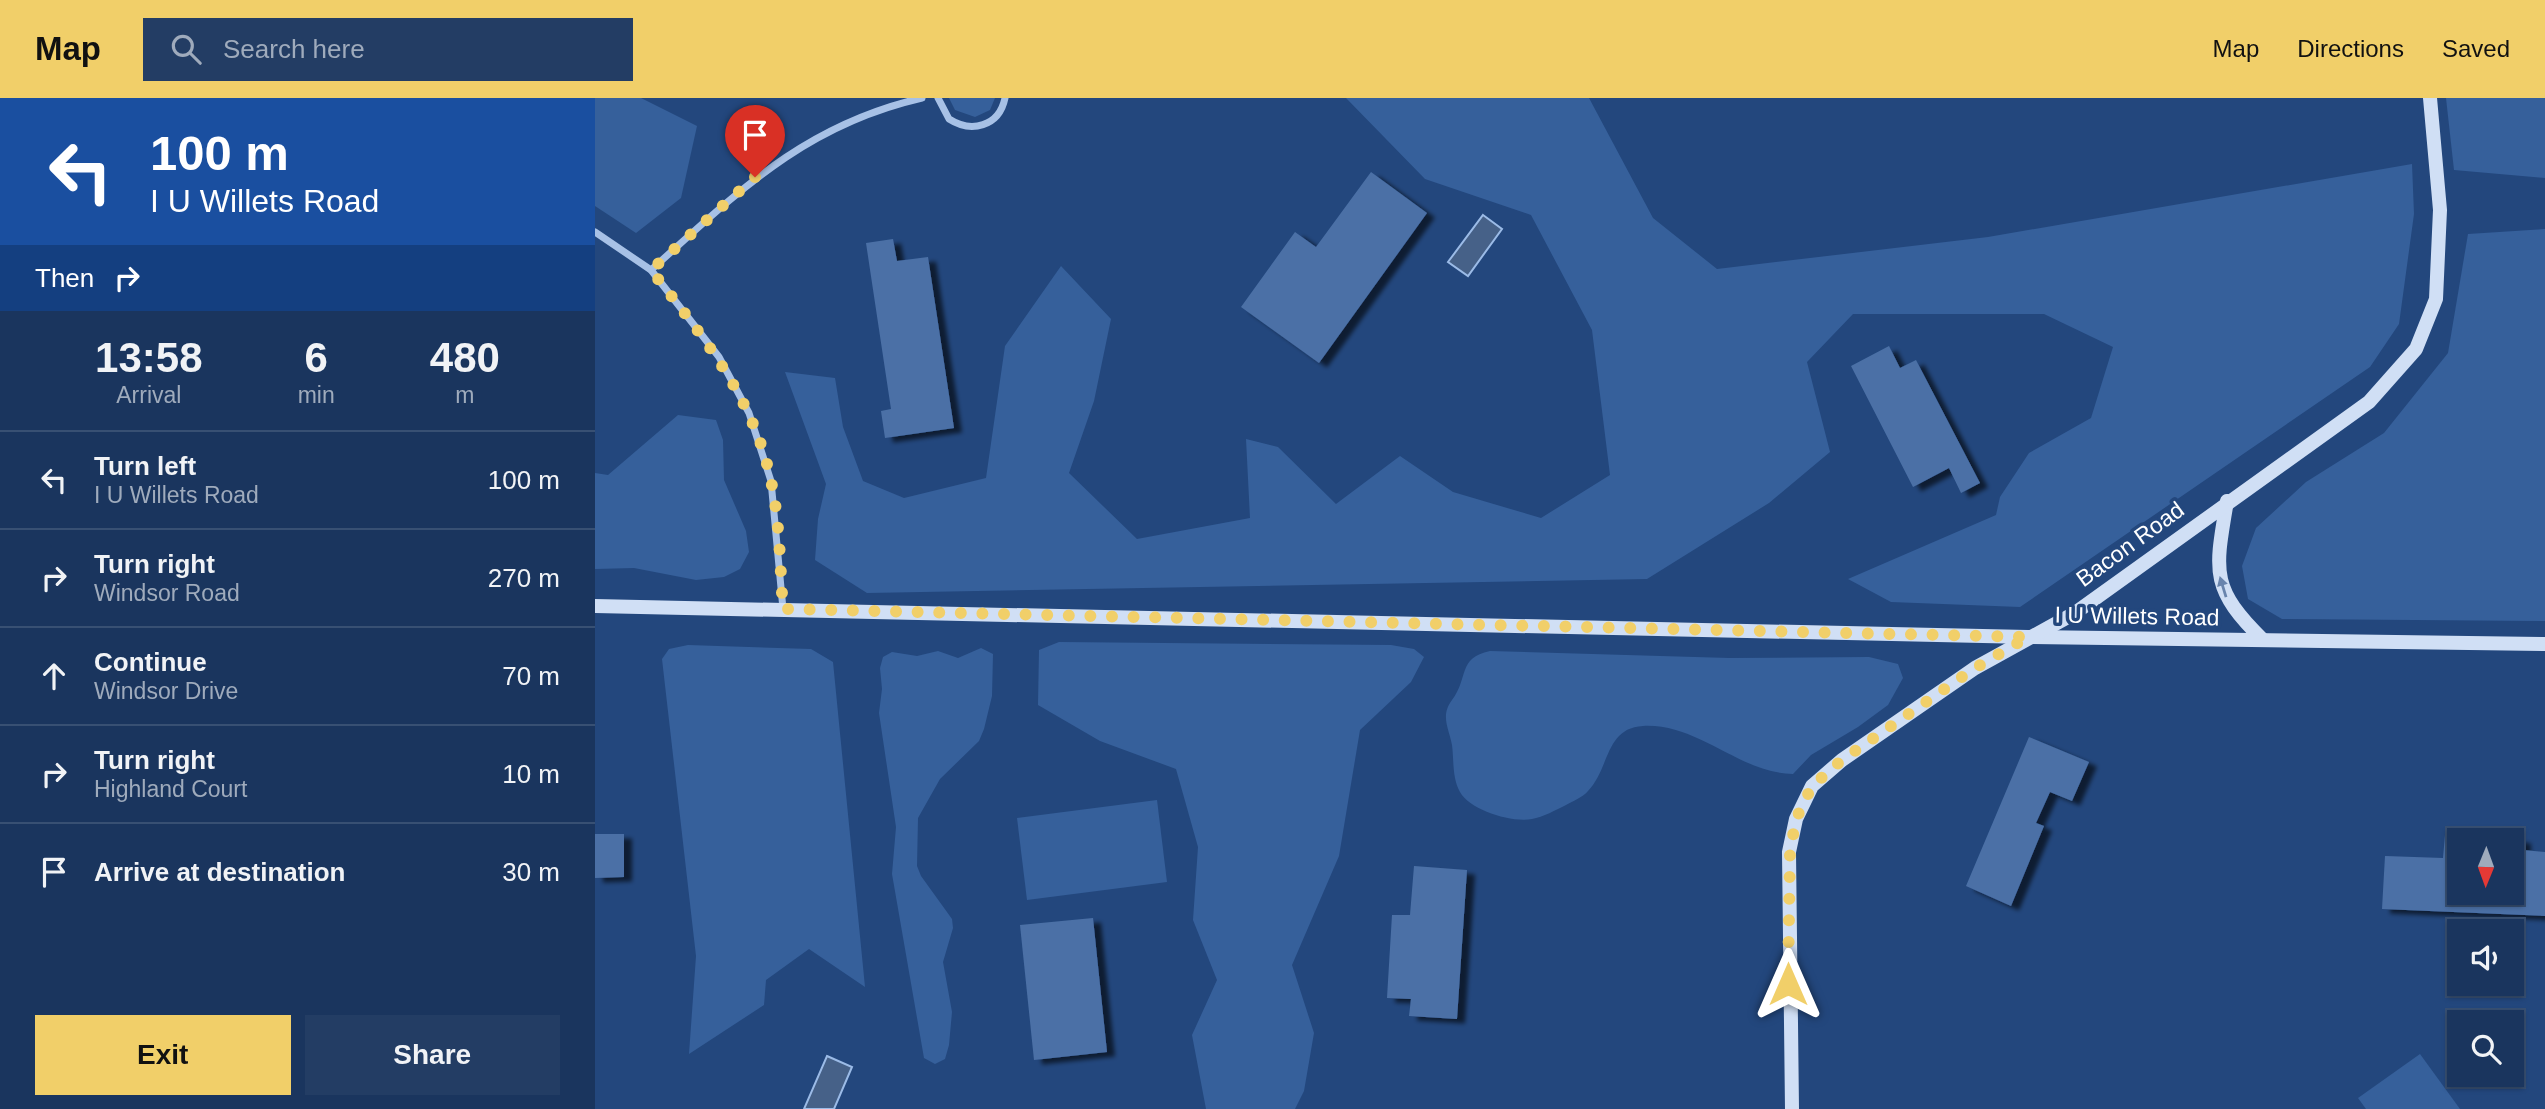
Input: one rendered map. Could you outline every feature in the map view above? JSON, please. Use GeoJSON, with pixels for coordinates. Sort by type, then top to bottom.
{"type":"FeatureCollection","features":[{"type":"Feature","properties":{"kind":"street"},"geometry":{"type":"LineString","coordinates":[[651,270],[755,177],[791,152],[864,114],[922,98]]}},
{"type":"Feature","properties":{"kind":"street"},"geometry":{"type":"LineString","coordinates":[[939,98],[949,119],[968,127],[990,122],[998,115],[1005,98]]}},
{"type":"Feature","properties":{"kind":"street","name":"Bacon Road"},"geometry":{"type":"LineString","coordinates":[[1792,1109],[1790,852],[1796,819],[1812,786],[1853,752],[1975,668],[2075,613],[2369,401],[2416,349],[2436,299],[2441,210],[2430,98]]}},
{"type":"Feature","properties":{"kind":"street"},"geometry":{"type":"LineString","coordinates":[[595,232],[651,270],[719,357],[749,413],[771,481],[783,609]]}},
{"type":"Feature","properties":{"kind":"street"},"geometry":{"type":"LineString","coordinates":[[2227,501],[2219,556],[2220,578],[2233,610],[2263,640]]}},
{"type":"Feature","properties":{"kind":"street","name":"I U Willets Road"},"geometry":{"type":"LineString","coordinates":[[595,606],[2028,637],[2545,644]]}},
{"type":"Feature","properties":{"kind":"shaded area"},"geometry":{"type":"Polygon","coordinates":[[[595,98],[641,98],[697,126],[681,198],[636,233],[595,206],[595,98]]]}},
{"type":"Feature","properties":{"kind":"shaded area"},"geometry":{"type":"Polygon","coordinates":[[[949,98],[995,98],[990,110],[975,117],[955,110],[949,98]]]}},
{"type":"Feature","properties":{"kind":"shaded area"},"geometry":{"type":"Polygon","coordinates":[[[1346,98],[1589,98],[1653,218],[1717,269],[1988,237],[2412,164],[2414,214],[2399,324],[2370,367],[2020,607],[1891,602],[1848,579],[1996,515],[2000,497],[2029,453],[2091,418],[2113,347],[2044,314],[1853,314],[1807,362],[1830,452],[1769,503],[1647,579],[867,593],[815,560],[818,519],[826,484],[785,372],[835,378],[843,427],[863,481],[904,498],[986,478],[1005,346],[1061,266],[1111,319],[1094,401],[1069,473],[1137,539],[1250,518],[1246,439],[1278,447],[1336,504],[1400,456],[1453,492],[1541,518],[1610,475],[1592,330],[1531,215],[1425,179],[1346,98]]]}},
{"type":"Feature","properties":{"kind":"shaded area"},"geometry":{"type":"Polygon","coordinates":[[[2446,98],[2545,98],[2545,178],[2454,170],[2446,98]]]}},
{"type":"Feature","properties":{"kind":"shaded area"},"geometry":{"type":"Polygon","coordinates":[[[1483,215],[1502,229],[1468,276],[1448,262],[1483,215]]]}},
{"type":"Feature","properties":{"kind":"shaded area"},"geometry":{"type":"Polygon","coordinates":[[[2545,229],[2545,621],[2282,619],[2248,599],[2242,566],[2256,528],[2306,482],[2384,433],[2448,353],[2468,234],[2545,229]]]}},
{"type":"Feature","properties":{"kind":"shaded area"},"geometry":{"type":"Polygon","coordinates":[[[678,415],[716,420],[723,440],[724,480],[746,531],[749,552],[740,569],[724,577],[696,580],[634,568],[595,569],[595,473],[608,475],[678,415]]]}},
{"type":"Feature","properties":{"kind":"shaded area"},"geometry":{"type":"Polygon","coordinates":[[[1059,642],[1391,645],[1414,649],[1424,657],[1411,682],[1360,730],[1339,856],[1292,965],[1314,1033],[1304,1091],[1295,1109],[1206,1109],[1192,1035],[1217,980],[1193,920],[1198,847],[1176,769],[1100,741],[1038,705],[1039,650],[1059,642]]]}},
{"type":"Feature","properties":{"kind":"shaded area"},"geometry":{"type":"Polygon","coordinates":[[[688,645],[811,649],[833,662],[865,987],[809,949],[766,980],[764,1005],[689,1054],[696,956],[662,659],[669,649],[688,645]]]}},
{"type":"Feature","properties":{"kind":"shaded area"},"geometry":{"type":"Polygon","coordinates":[[[981,648],[993,654],[992,696],[984,729],[979,741],[940,779],[918,818],[917,866],[921,876],[952,919],[953,928],[943,962],[952,1012],[949,1045],[945,1059],[935,1064],[924,1058],[892,874],[896,827],[879,713],[882,689],[880,668],[883,657],[892,652],[917,656],[938,651],[958,658],[981,648]]]}},
{"type":"Feature","properties":{"kind":"shaded area"},"geometry":{"type":"Polygon","coordinates":[[[1490,651],[1729,658],[1869,657],[1898,664],[1903,678],[1888,705],[1858,727],[1811,755],[1793,774],[1773,772],[1755,766],[1682,732],[1663,727],[1631,728],[1615,741],[1588,791],[1545,815],[1523,820],[1482,810],[1460,792],[1454,775],[1452,745],[1446,722],[1448,706],[1457,692],[1468,664],[1480,654],[1490,651]]]}},
{"type":"Feature","properties":{"kind":"shaded area"},"geometry":{"type":"Polygon","coordinates":[[[1157,800],[1167,882],[1027,900],[1017,818],[1157,800]]]}},
{"type":"Feature","properties":{"kind":"shaded area"},"geometry":{"type":"Polygon","coordinates":[[[2420,1054],[2460,1109],[2366,1109],[2358,1098],[2420,1054]]]}},
{"type":"Feature","properties":{"kind":"shaded area"},"geometry":{"type":"Polygon","coordinates":[[[827,1056],[852,1067],[834,1109],[804,1109],[827,1056]]]}},
{"type":"Feature","properties":{"kind":"building"},"geometry":{"type":"Polygon","coordinates":[[[1371,172],[1427,213],[1319,363],[1241,307],[1295,232],[1316,247],[1371,172]]]}},
{"type":"Feature","properties":{"kind":"building"},"geometry":{"type":"Polygon","coordinates":[[[893,239],[897,261],[928,257],[954,428],[885,438],[881,411],[891,409],[866,243],[893,239]]]}},
{"type":"Feature","properties":{"kind":"building"},"geometry":{"type":"Polygon","coordinates":[[[1889,346],[1900,368],[1916,360],[1980,483],[1961,493],[1949,468],[1913,487],[1851,366],[1889,346]]]}},
{"type":"Feature","properties":{"kind":"building"},"geometry":{"type":"Polygon","coordinates":[[[2029,737],[2089,762],[2072,801],[2050,792],[2036,823],[2044,826],[2011,906],[1966,886],[2029,737]]]}},
{"type":"Feature","properties":{"kind":"building"},"geometry":{"type":"Polygon","coordinates":[[[595,834],[624,834],[624,877],[595,878],[595,834]]]}},
{"type":"Feature","properties":{"kind":"building"},"geometry":{"type":"Polygon","coordinates":[[[2447,835],[2447,905],[2524,905],[2524,850],[2545,852],[2545,916],[2382,909],[2385,856],[2443,858],[2447,835]]]}},
{"type":"Feature","properties":{"kind":"building"},"geometry":{"type":"Polygon","coordinates":[[[1414,866],[1467,870],[1457,1019],[1409,1016],[1411,999],[1387,998],[1392,915],[1410,915],[1414,866]]]}},
{"type":"Feature","properties":{"kind":"building"},"geometry":{"type":"Polygon","coordinates":[[[1093,918],[1107,1052],[1034,1060],[1020,925],[1093,918]]]}},
{"type":"Feature","properties":{"kind":"route"},"geometry":{"type":"LineString","coordinates":[[755,177],[651,270],[719,357],[749,413],[771,481],[783,609],[2028,637],[1975,668],[1842,760],[1812,786],[1796,819],[1790,852],[1788,984]]}}]}
